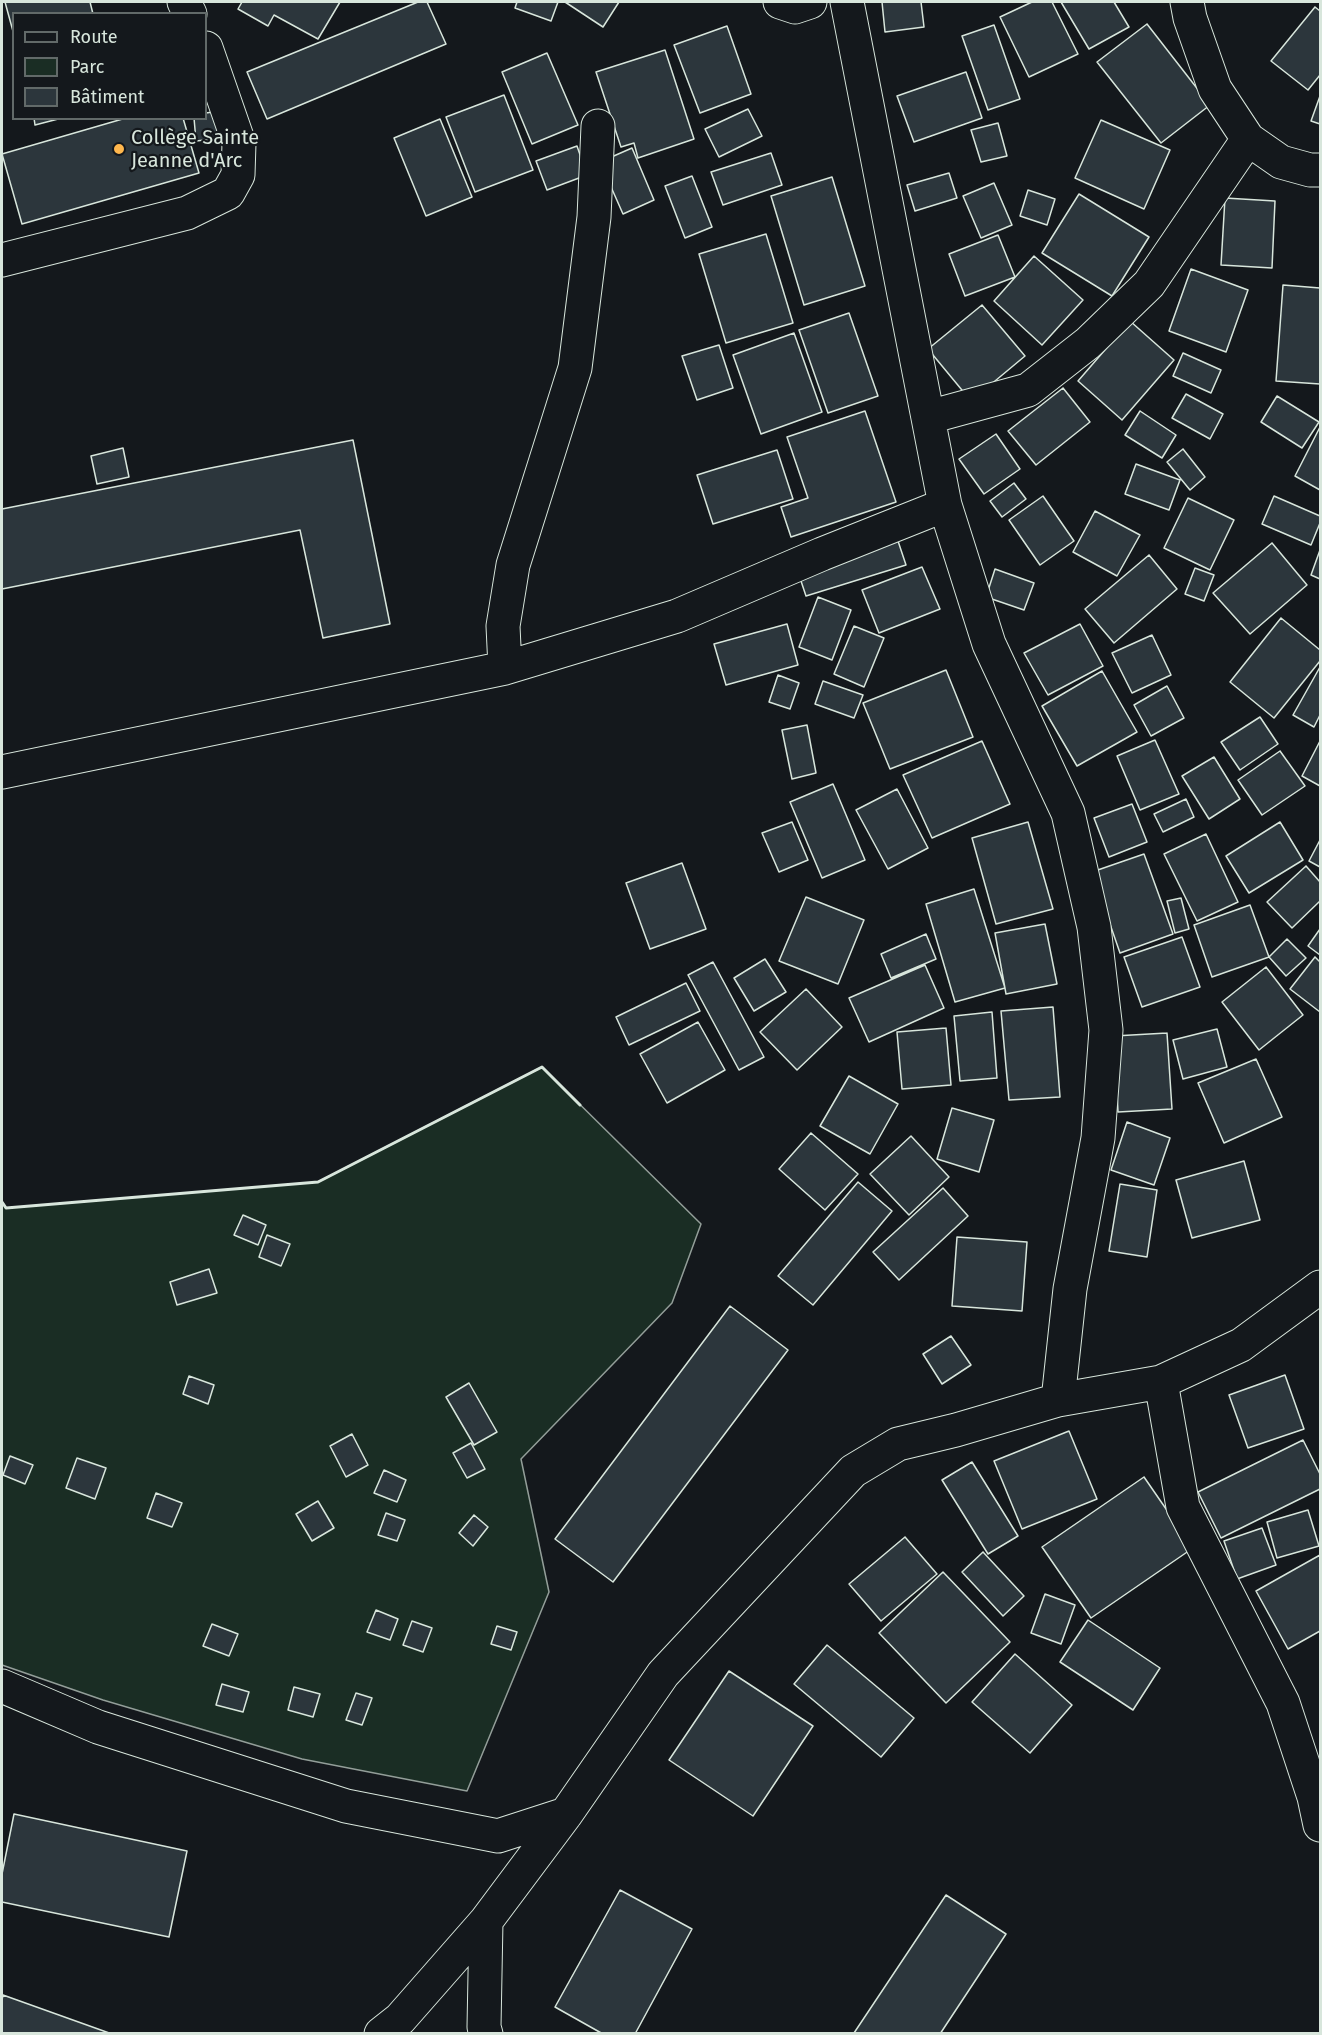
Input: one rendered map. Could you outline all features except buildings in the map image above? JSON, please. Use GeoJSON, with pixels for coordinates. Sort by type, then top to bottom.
{"type":"FeatureCollection","features":[{"type":"Feature","properties":{"kind":"street"},"geometry":{"type":"LineString","coordinates":[[780,2],[795,7],[810,2]]}},
{"type":"Feature","properties":{"kind":"street"},"geometry":{"type":"LineString","coordinates":[[847,2],[945,505],[989,644],[1068,813],[1094,927],[1106,1030],[1099,1127],[1070,1289],[1058,1400]]}},
{"type":"Feature","properties":{"kind":"street"},"geometry":{"type":"LineString","coordinates":[[1187,2],[1190,18],[1215,89],[1248,139],[1281,162],[1310,170],[1320,170]]}},
{"type":"Feature","properties":{"kind":"street"},"geometry":{"type":"LineString","coordinates":[[2,260],[187,213],[228,193],[238,175],[239,143],[207,51]]}},
{"type":"Feature","properties":{"kind":"street"},"geometry":{"type":"LineString","coordinates":[[506,669],[503,626],[513,565],[575,368],[594,217],[598,126]]}},
{"type":"Feature","properties":{"kind":"street"},"geometry":{"type":"LineString","coordinates":[[929,417],[1028,390],[1088,343],[1149,284],[1248,139]]}},
{"type":"Feature","properties":{"kind":"street"},"geometry":{"type":"LineString","coordinates":[[2,772],[506,669],[677,616],[945,505]]}},
{"type":"Feature","properties":{"kind":"street"},"geometry":{"type":"LineString","coordinates":[[381,2034],[399,2019],[486,1921],[566,1814],[663,1674],[853,1471],[898,1444],[956,1430],[1058,1400],[1161,1382],[1241,1345],[1320,1287]]}},
{"type":"Feature","properties":{"kind":"street"},"geometry":{"type":"LineString","coordinates":[[1161,1382],[1183,1507],[1283,1703],[1314,1797],[1320,1825]]}},
{"type":"Feature","properties":{"kind":"street"},"geometry":{"type":"LineString","coordinates":[[2,1686],[98,1727],[346,1806],[498,1836],[566,1814]]}},
{"type":"Feature","properties":{"kind":"street"},"geometry":{"type":"LineString","coordinates":[[486,1921],[484,2027],[486,2034]]}},
{"type":"Feature","properties":{"kind":"green space"},"geometry":{"type":"Polygon","coordinates":[[[542,1067],[701,1224],[672,1303],[521,1459],[549,1592],[467,1791],[302,1759],[103,1700],[2,1665],[2,1202],[6,1208],[318,1182],[542,1067]]]}},
{"type":"Feature","properties":{"kind":"wall"},"geometry":{"type":"LineString","coordinates":[[2,1202],[6,1208],[318,1182],[542,1067],[580,1105]]}},
{"type":"Feature","properties":{"kind":"place","name":"Collège Sainte Jeanne d'Arc"},"geometry":{"type":"Point","coordinates":[119,149]}}]}
